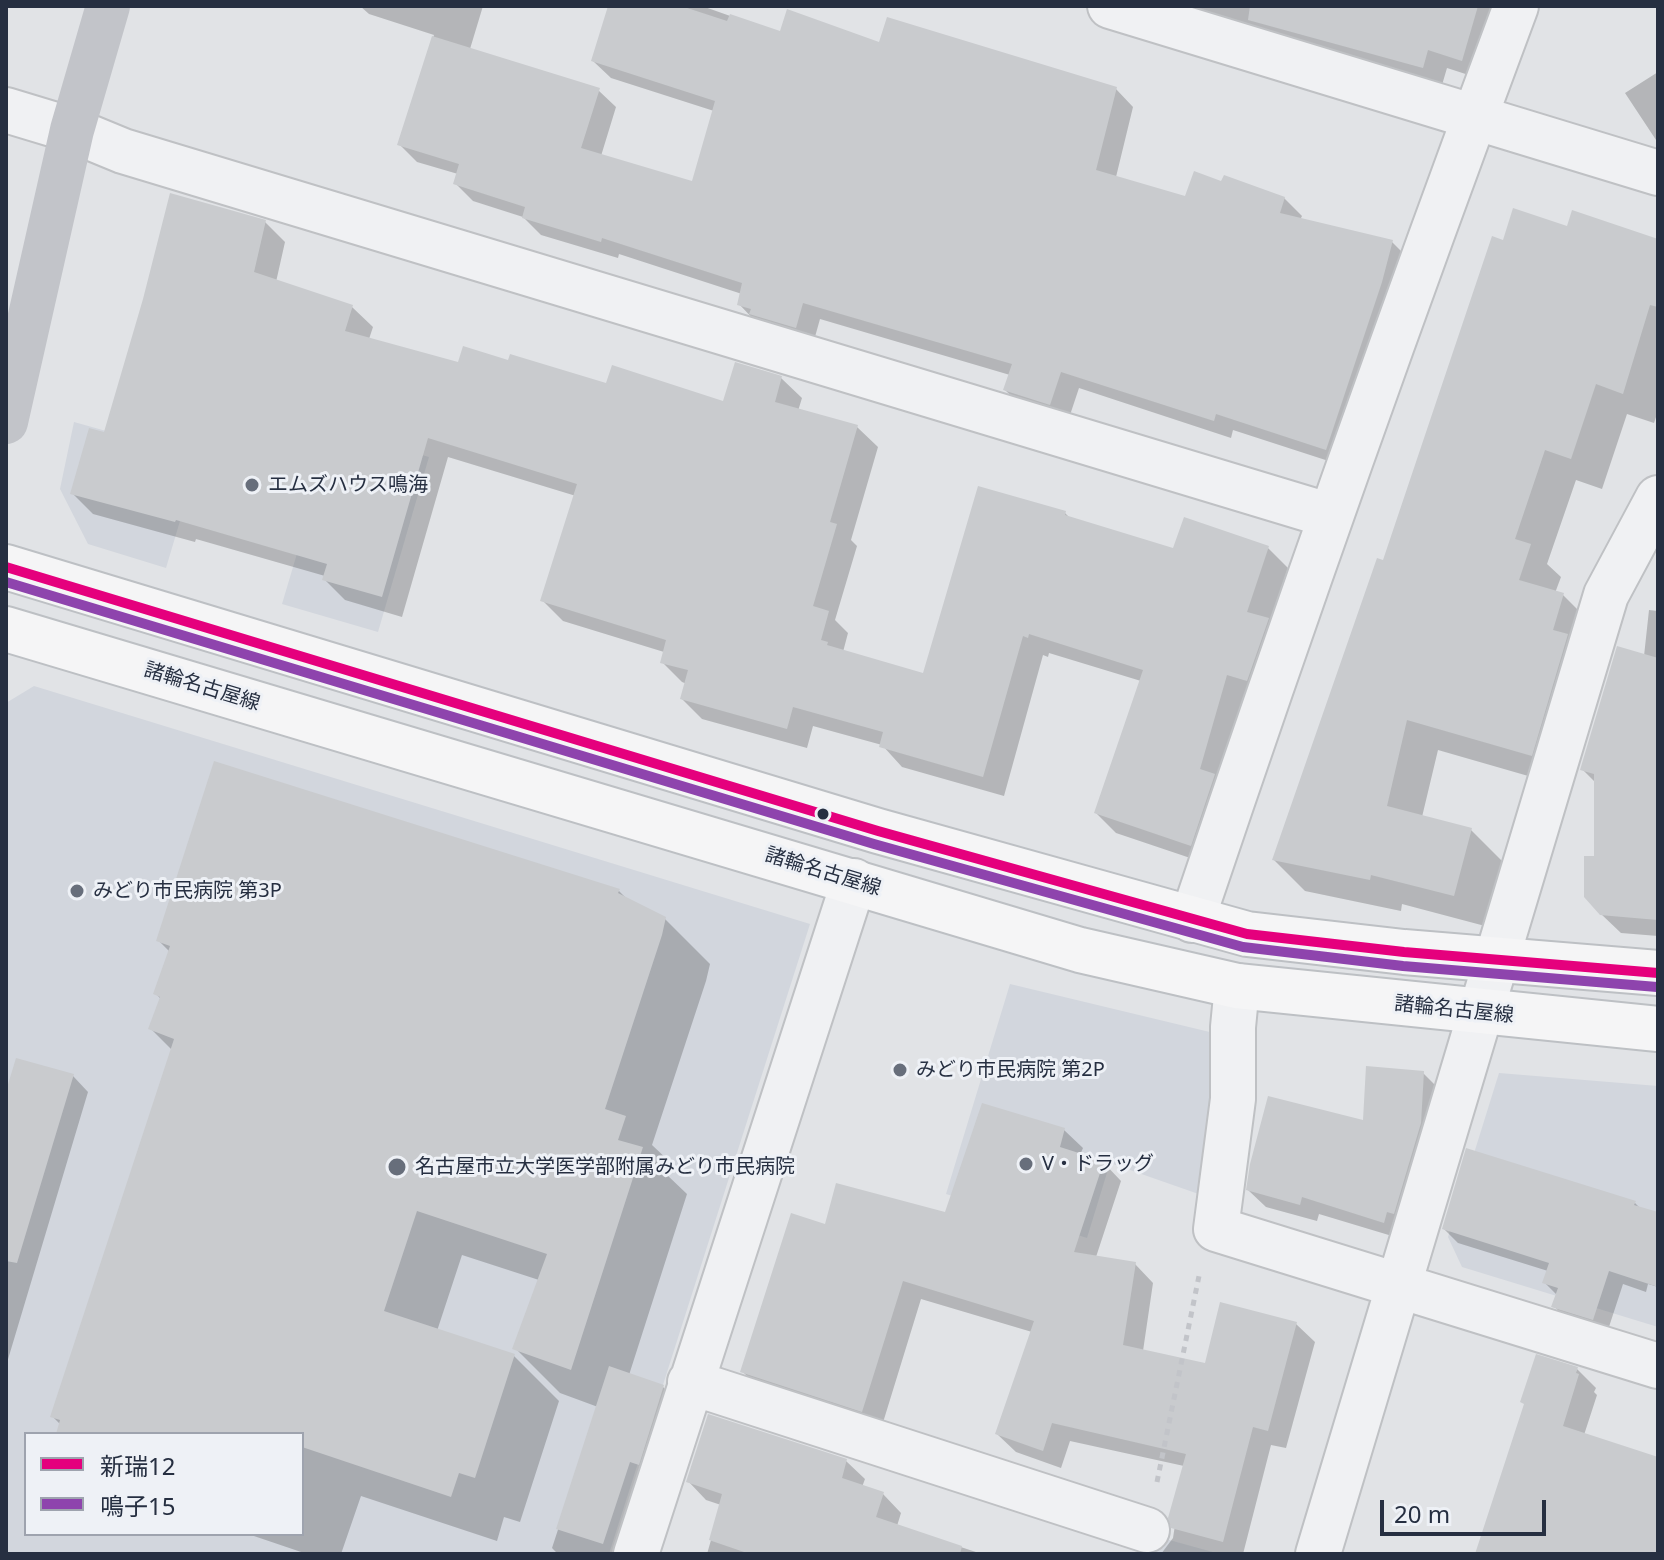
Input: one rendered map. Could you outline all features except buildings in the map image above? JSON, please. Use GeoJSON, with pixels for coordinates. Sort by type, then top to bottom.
{"type":"FeatureCollection","features":[{"type":"Feature","properties":{"kind":"main road"},"geometry":{"type":"LineString","coordinates":[[6,567],[878,831],[1247,934],[1658,973]]}},
{"type":"Feature","properties":{"kind":"main road","name":"諸輪名古屋線"},"geometry":{"type":"LineString","coordinates":[[6,629],[1080,950],[1237,986],[1658,1029]]}},
{"type":"Feature","properties":{"kind":"street"},"geometry":{"type":"LineString","coordinates":[[6,422],[72,130],[108,6]]}},
{"type":"Feature","properties":{"kind":"street"},"geometry":{"type":"LineString","coordinates":[[1110,6],[1658,173]]}},
{"type":"Feature","properties":{"kind":"street"},"geometry":{"type":"LineString","coordinates":[[1192,920],[1331,516],[1516,6]]}},
{"type":"Feature","properties":{"kind":"street"},"geometry":{"type":"LineString","coordinates":[[6,110],[72,130],[123,151],[1331,516]]}},
{"type":"Feature","properties":{"kind":"street"},"geometry":{"type":"LineString","coordinates":[[1318,1554],[1606,595],[1640,565],[1658,498]]}},
{"type":"Feature","properties":{"kind":"street"},"geometry":{"type":"LineString","coordinates":[[636,1554],[854,881]]}},
{"type":"Feature","properties":{"kind":"street"},"geometry":{"type":"LineString","coordinates":[[1237,986],[1233,1027],[1233,1099],[1216,1229],[1658,1366]]}},
{"type":"Feature","properties":{"kind":"street"},"geometry":{"type":"LineString","coordinates":[[690,1382],[1147,1530]]}},
{"type":"Feature","properties":{"kind":"path"},"geometry":{"type":"LineString","coordinates":[[1147,1530],[1202,1260],[1216,1229]]}},
{"type":"Feature","properties":{"kind":"shaded area"},"geometry":{"type":"Polygon","coordinates":[[[74,422],[199,457],[166,568],[88,544],[60,489],[74,422]]]}},
{"type":"Feature","properties":{"kind":"shaded area"},"geometry":{"type":"Polygon","coordinates":[[[334,429],[429,457],[378,632],[282,604],[334,429]]]}},
{"type":"Feature","properties":{"kind":"shaded area","name":"名古屋市立大学医学部附属みどり市民病院"},"geometry":{"type":"Polygon","coordinates":[[[34,686],[810,924],[609,1554],[6,1554],[6,703],[34,686]]]}},
{"type":"Feature","properties":{"kind":"shaded area"},"geometry":{"type":"Polygon","coordinates":[[[1010,984],[1218,1034],[1210,1198],[1110,1163],[1087,1238],[946,1194],[1010,984]]]}},
{"type":"Feature","properties":{"kind":"shaded area"},"geometry":{"type":"Polygon","coordinates":[[[1499,1073],[1658,1086],[1658,1327],[1462,1267],[1448,1237],[1499,1073]]]}},
{"type":"Feature","properties":{"kind":"shaded area"},"geometry":{"type":"Polygon","coordinates":[[[1155,1536],[1220,1554],[1153,1554],[1155,1536]]]}},
{"type":"Feature","properties":{"kind":"transit line","name":"新瑞12"},"geometry":{"type":"LineString","coordinates":[[6,567],[878,831],[1247,934],[1404,952],[1658,973]]}},
{"type":"Feature","properties":{"kind":"transit line","name":"鳴子15"},"geometry":{"type":"LineString","coordinates":[[6,582],[874,844],[1243,947],[1403,966],[1657,987]]}},
{"type":"Feature","properties":{"kind":"place","name":"エムズハウス鳴海"},"geometry":{"type":"Point","coordinates":[252,485]}},
{"type":"Feature","properties":{"kind":"place","name":"みどり市民病院 第3P"},"geometry":{"type":"Point","coordinates":[77,891]}},
{"type":"Feature","properties":{"kind":"place","name":"みどり市民病院 第2P"},"geometry":{"type":"Point","coordinates":[900,1070]}},
{"type":"Feature","properties":{"kind":"place","name":"V・ドラッグ"},"geometry":{"type":"Point","coordinates":[1026,1164]}},
{"type":"Feature","properties":{"kind":"place","name":"名古屋市立大学医学部附属みどり市民病院"},"geometry":{"type":"Point","coordinates":[397,1167]}}]}
